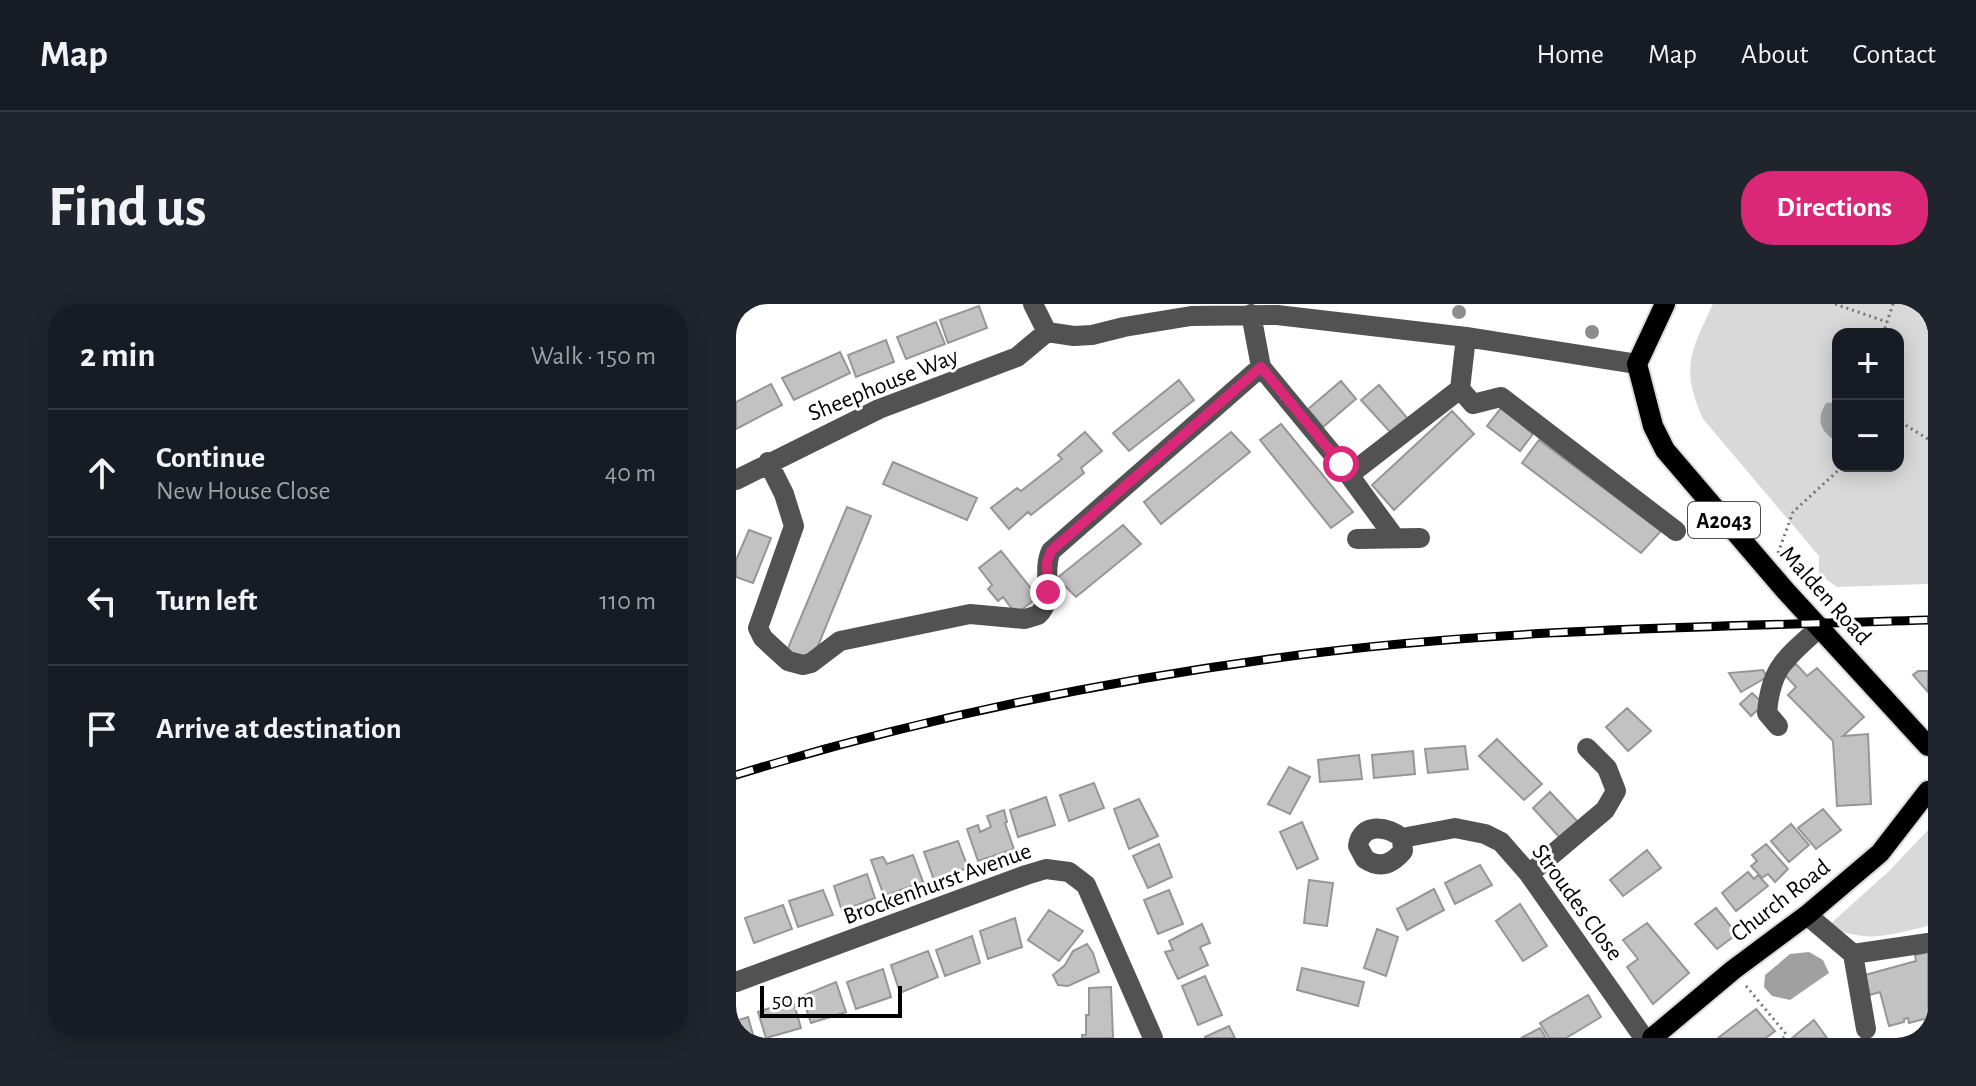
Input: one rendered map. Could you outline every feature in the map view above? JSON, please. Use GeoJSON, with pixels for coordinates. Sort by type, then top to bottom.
{"type":"FeatureCollection","features":[{"type":"Feature","properties":{"kind":"main road"},"geometry":{"type":"LineString","coordinates":[[1637,364],[1665,304]]}},
{"type":"Feature","properties":{"kind":"main road","name":"Malden Road"},"geometry":{"type":"LineString","coordinates":[[1637,364],[1653,426],[1665,450],[1767,569],[1928,746]]}},
{"type":"Feature","properties":{"kind":"main road","name":"Church Road"},"geometry":{"type":"LineString","coordinates":[[1652,1038],[1880,853],[1928,791]]}},
{"type":"Feature","properties":{"kind":"street"},"geometry":{"type":"LineString","coordinates":[[1033,304],[1047,332],[1074,336],[1092,335],[1190,310],[1277,315],[1466,337],[1637,364]]}},
{"type":"Feature","properties":{"kind":"street"},"geometry":{"type":"LineString","coordinates":[[1251,314],[1261,367],[1349,475],[1395,538]]}},
{"type":"Feature","properties":{"kind":"street","name":"Sheephouse Way"},"geometry":{"type":"LineString","coordinates":[[736,480],[879,409],[1006,362],[1031,347],[1047,332]]}},
{"type":"Feature","properties":{"kind":"street"},"geometry":{"type":"LineString","coordinates":[[1349,475],[1460,389],[1466,337]]}},
{"type":"Feature","properties":{"kind":"street"},"geometry":{"type":"LineString","coordinates":[[768,462],[784,494],[794,526],[758,628],[763,638],[788,661],[803,665],[811,663],[840,641],[981,613],[1031,618],[1044,610],[1048,601],[1048,558],[1066,536],[1261,367]]}},
{"type":"Feature","properties":{"kind":"street"},"geometry":{"type":"LineString","coordinates":[[1460,389],[1473,404],[1501,397],[1676,531]]}},
{"type":"Feature","properties":{"kind":"street"},"geometry":{"type":"LineString","coordinates":[[1357,539],[1420,538]]}},
{"type":"Feature","properties":{"kind":"street"},"geometry":{"type":"LineString","coordinates":[[1778,726],[1767,713],[1773,676],[1780,664],[1820,627]]}},
{"type":"Feature","properties":{"kind":"street"},"geometry":{"type":"LineString","coordinates":[[1529,874],[1605,810],[1616,791],[1607,768],[1587,748]]}},
{"type":"Feature","properties":{"kind":"street","name":"Stroudes Close"},"geometry":{"type":"LineString","coordinates":[[1402,838],[1455,828],[1485,834],[1501,842],[1529,874],[1644,1038]]}},
{"type":"Feature","properties":{"kind":"street","name":"Brockenhurst Avenue"},"geometry":{"type":"LineString","coordinates":[[736,982],[1026,875],[1046,869],[1069,872],[1086,885],[1153,1038]]}},
{"type":"Feature","properties":{"kind":"street"},"geometry":{"type":"LineString","coordinates":[[1807,915],[1853,954],[1866,1029]]}},
{"type":"Feature","properties":{"kind":"street"},"geometry":{"type":"LineString","coordinates":[[1853,954],[1928,943]]}},
{"type":"Feature","properties":{"kind":"path"},"geometry":{"type":"LineString","coordinates":[[1835,304],[1887,322]]}},
{"type":"Feature","properties":{"kind":"path"},"geometry":{"type":"LineString","coordinates":[[1885,328],[1893,304]]}},
{"type":"Feature","properties":{"kind":"path"},"geometry":{"type":"LineString","coordinates":[[1904,423],[1928,439]]}},
{"type":"Feature","properties":{"kind":"path"},"geometry":{"type":"LineString","coordinates":[[1767,569],[1781,547],[1784,530],[1793,512],[1836,472]]}},
{"type":"Feature","properties":{"kind":"path"},"geometry":{"type":"LineString","coordinates":[[1745,985],[1786,1034],[1783,1038]]}},
{"type":"Feature","properties":{"kind":"shaded area"},"geometry":{"type":"Polygon","coordinates":[[[1713,304],[1928,304],[1928,584],[1837,587],[1819,574],[1819,556],[1703,419],[1690,373],[1694,348],[1713,304]]]}},
{"type":"Feature","properties":{"kind":"shaded area"},"geometry":{"type":"Polygon","coordinates":[[[1832,402],[1832,438],[1823,430],[1820,420],[1826,403],[1832,402]]]}},
{"type":"Feature","properties":{"kind":"shaded area"},"geometry":{"type":"Polygon","coordinates":[[[1928,830],[1928,926],[1889,935],[1866,936],[1828,926],[1889,871],[1928,830]]]}},
{"type":"Feature","properties":{"kind":"shaded area"},"geometry":{"type":"Polygon","coordinates":[[[1809,952],[1823,960],[1829,973],[1790,1000],[1772,996],[1764,987],[1765,975],[1790,954],[1809,952]]]}},
{"type":"Feature","properties":{"kind":"building"},"geometry":{"type":"Polygon","coordinates":[[[979,306],[987,328],[948,343],[940,320],[979,306]]]}},
{"type":"Feature","properties":{"kind":"building"},"geometry":{"type":"Polygon","coordinates":[[[936,322],[945,344],[906,359],[897,337],[936,322]]]}},
{"type":"Feature","properties":{"kind":"building"},"geometry":{"type":"Polygon","coordinates":[[[886,340],[894,362],[856,377],[848,355],[886,340]]]}},
{"type":"Feature","properties":{"kind":"building"},"geometry":{"type":"Polygon","coordinates":[[[840,352],[850,373],[794,400],[782,378],[840,352]]]}},
{"type":"Feature","properties":{"kind":"building"},"geometry":{"type":"Polygon","coordinates":[[[1179,380],[1194,400],[1129,451],[1113,433],[1179,380]]]}},
{"type":"Feature","properties":{"kind":"building"},"geometry":{"type":"Polygon","coordinates":[[[1341,381],[1356,399],[1323,427],[1308,409],[1341,381]]]}},
{"type":"Feature","properties":{"kind":"building"},"geometry":{"type":"Polygon","coordinates":[[[771,384],[782,405],[736,429],[736,402],[771,384]]]}},
{"type":"Feature","properties":{"kind":"building"},"geometry":{"type":"Polygon","coordinates":[[[1379,385],[1409,420],[1391,433],[1361,400],[1379,385]]]}},
{"type":"Feature","properties":{"kind":"building"},"geometry":{"type":"Polygon","coordinates":[[[1501,408],[1533,434],[1520,451],[1487,426],[1501,408]]]}},
{"type":"Feature","properties":{"kind":"building"},"geometry":{"type":"Polygon","coordinates":[[[1452,411],[1474,434],[1394,510],[1372,485],[1452,411]]]}},
{"type":"Feature","properties":{"kind":"building"},"geometry":{"type":"Polygon","coordinates":[[[1281,424],[1353,512],[1331,528],[1260,440],[1281,424]]]}},
{"type":"Feature","properties":{"kind":"building"},"geometry":{"type":"Polygon","coordinates":[[[1085,432],[1102,451],[1081,468],[1084,473],[1009,529],[991,508],[1017,488],[1021,491],[1062,459],[1058,455],[1085,432]]]}},
{"type":"Feature","properties":{"kind":"building"},"geometry":{"type":"Polygon","coordinates":[[[1231,432],[1250,452],[1161,524],[1144,502],[1231,432]]]}},
{"type":"Feature","properties":{"kind":"building"},"geometry":{"type":"Polygon","coordinates":[[[1539,440],[1661,531],[1641,553],[1522,463],[1539,440]]]}},
{"type":"Feature","properties":{"kind":"building"},"geometry":{"type":"Polygon","coordinates":[[[893,462],[977,498],[967,520],[883,484],[893,462]]]}},
{"type":"Feature","properties":{"kind":"building"},"geometry":{"type":"Polygon","coordinates":[[[847,507],[871,516],[811,663],[786,653],[847,507]]]}},
{"type":"Feature","properties":{"kind":"building"},"geometry":{"type":"Polygon","coordinates":[[[1123,525],[1141,544],[1076,597],[1057,578],[1123,525]]]}},
{"type":"Feature","properties":{"kind":"building"},"geometry":{"type":"Polygon","coordinates":[[[749,530],[771,538],[753,583],[736,577],[736,560],[749,530]]]}},
{"type":"Feature","properties":{"kind":"building"},"geometry":{"type":"Polygon","coordinates":[[[1001,551],[1038,597],[1016,614],[1003,597],[998,601],[988,589],[992,585],[979,568],[1001,551]]]}},
{"type":"Feature","properties":{"kind":"building"},"geometry":{"type":"Polygon","coordinates":[[[1796,664],[1807,676],[1817,668],[1864,717],[1843,736],[1868,734],[1871,804],[1837,806],[1833,741],[1788,695],[1796,687],[1784,674],[1796,664]]]}},
{"type":"Feature","properties":{"kind":"building"},"geometry":{"type":"Polygon","coordinates":[[[1763,670],[1767,677],[1741,692],[1729,673],[1763,670]]]}},
{"type":"Feature","properties":{"kind":"building"},"geometry":{"type":"Polygon","coordinates":[[[1918,671],[1928,671],[1928,692],[1913,675],[1918,671]]]}},
{"type":"Feature","properties":{"kind":"building"},"geometry":{"type":"Polygon","coordinates":[[[1752,693],[1764,704],[1751,716],[1740,704],[1752,693]]]}},
{"type":"Feature","properties":{"kind":"building"},"geometry":{"type":"Polygon","coordinates":[[[1627,708],[1651,731],[1628,751],[1606,727],[1627,708]]]}},
{"type":"Feature","properties":{"kind":"building"},"geometry":{"type":"Polygon","coordinates":[[[1497,739],[1542,784],[1524,800],[1479,756],[1497,739]]]}},
{"type":"Feature","properties":{"kind":"building"},"geometry":{"type":"Polygon","coordinates":[[[1465,746],[1468,769],[1428,773],[1425,749],[1465,746]]]}},
{"type":"Feature","properties":{"kind":"building"},"geometry":{"type":"Polygon","coordinates":[[[1413,751],[1415,774],[1374,778],[1372,755],[1413,751]]]}},
{"type":"Feature","properties":{"kind":"building"},"geometry":{"type":"Polygon","coordinates":[[[1359,755],[1362,779],[1320,782],[1318,760],[1359,755]]]}},
{"type":"Feature","properties":{"kind":"building"},"geometry":{"type":"Polygon","coordinates":[[[1289,767],[1310,777],[1290,814],[1268,804],[1289,767]]]}},
{"type":"Feature","properties":{"kind":"building"},"geometry":{"type":"Polygon","coordinates":[[[1094,783],[1104,808],[1069,821],[1060,795],[1094,783]]]}},
{"type":"Feature","properties":{"kind":"building"},"geometry":{"type":"Polygon","coordinates":[[[1550,792],[1579,823],[1561,839],[1533,808],[1550,792]]]}},
{"type":"Feature","properties":{"kind":"building"},"geometry":{"type":"Polygon","coordinates":[[[1046,797],[1055,825],[1018,837],[1010,810],[1046,797]]]}},
{"type":"Feature","properties":{"kind":"building"},"geometry":{"type":"Polygon","coordinates":[[[1139,799],[1158,836],[1129,849],[1114,809],[1139,799]]]}},
{"type":"Feature","properties":{"kind":"building"},"geometry":{"type":"Polygon","coordinates":[[[1823,809],[1841,830],[1816,849],[1798,828],[1823,809]]]}},
{"type":"Feature","properties":{"kind":"building"},"geometry":{"type":"Polygon","coordinates":[[[1004,810],[1014,849],[978,861],[967,829],[978,825],[980,832],[991,827],[987,816],[1004,810]]]}},
{"type":"Feature","properties":{"kind":"building"},"geometry":{"type":"Polygon","coordinates":[[[1302,822],[1318,859],[1297,869],[1280,832],[1302,822]]]}},
{"type":"Feature","properties":{"kind":"building"},"geometry":{"type":"Polygon","coordinates":[[[1791,824],[1809,845],[1789,862],[1771,841],[1791,824]]]}},
{"type":"Feature","properties":{"kind":"building"},"geometry":{"type":"Polygon","coordinates":[[[958,841],[968,868],[934,880],[924,852],[958,841]]]}},
{"type":"Feature","properties":{"kind":"building"},"geometry":{"type":"Polygon","coordinates":[[[1159,844],[1172,877],[1148,888],[1133,856],[1159,844]]]}},
{"type":"Feature","properties":{"kind":"building"},"geometry":{"type":"Polygon","coordinates":[[[1766,844],[1788,869],[1775,882],[1768,874],[1762,878],[1751,866],[1757,861],[1752,855],[1766,844]]]}},
{"type":"Feature","properties":{"kind":"building"},"geometry":{"type":"Polygon","coordinates":[[[1647,850],[1661,868],[1623,896],[1610,880],[1647,850]]]}},
{"type":"Feature","properties":{"kind":"building"},"geometry":{"type":"Polygon","coordinates":[[[913,855],[923,882],[884,896],[871,860],[883,857],[887,864],[913,855]]]}},
{"type":"Feature","properties":{"kind":"building"},"geometry":{"type":"Polygon","coordinates":[[[1480,865],[1492,885],[1455,904],[1445,883],[1480,865]]]}},
{"type":"Feature","properties":{"kind":"building"},"geometry":{"type":"Polygon","coordinates":[[[1748,872],[1754,879],[1758,875],[1768,886],[1736,911],[1722,893],[1748,872]]]}},
{"type":"Feature","properties":{"kind":"building"},"geometry":{"type":"Polygon","coordinates":[[[867,874],[875,898],[842,911],[834,886],[867,874]]]}},
{"type":"Feature","properties":{"kind":"building"},"geometry":{"type":"Polygon","coordinates":[[[1309,880],[1333,883],[1327,926],[1304,923],[1309,880]]]}},
{"type":"Feature","properties":{"kind":"building"},"geometry":{"type":"Polygon","coordinates":[[[1434,889],[1444,910],[1407,930],[1397,909],[1434,889]]]}},
{"type":"Feature","properties":{"kind":"building"},"geometry":{"type":"Polygon","coordinates":[[[823,890],[833,915],[798,927],[789,901],[823,890]]]}},
{"type":"Feature","properties":{"kind":"building"},"geometry":{"type":"Polygon","coordinates":[[[1169,890],[1183,924],[1158,934],[1144,900],[1169,890]]]}},
{"type":"Feature","properties":{"kind":"building"},"geometry":{"type":"Polygon","coordinates":[[[1520,904],[1547,946],[1523,961],[1496,921],[1520,904]]]}},
{"type":"Feature","properties":{"kind":"building"},"geometry":{"type":"Polygon","coordinates":[[[783,905],[792,929],[754,943],[745,918],[783,905]]]}},
{"type":"Feature","properties":{"kind":"building"},"geometry":{"type":"Polygon","coordinates":[[[1716,908],[1737,934],[1717,949],[1695,924],[1716,908]]]}},
{"type":"Feature","properties":{"kind":"building"},"geometry":{"type":"Polygon","coordinates":[[[1049,910],[1083,931],[1059,961],[1028,940],[1049,910]]]}},
{"type":"Feature","properties":{"kind":"building"},"geometry":{"type":"Polygon","coordinates":[[[1015,918],[1022,947],[988,959],[980,931],[1015,918]]]}},
{"type":"Feature","properties":{"kind":"building"},"geometry":{"type":"Polygon","coordinates":[[[1647,923],[1689,973],[1653,1004],[1627,967],[1638,959],[1623,940],[1647,923]]]}},
{"type":"Feature","properties":{"kind":"building"},"geometry":{"type":"Polygon","coordinates":[[[1202,924],[1210,943],[1200,947],[1208,965],[1178,979],[1165,952],[1173,950],[1169,941],[1202,924]]]}},
{"type":"Feature","properties":{"kind":"building"},"geometry":{"type":"Polygon","coordinates":[[[1377,929],[1398,937],[1386,976],[1364,968],[1377,929]]]}},
{"type":"Feature","properties":{"kind":"building"},"geometry":{"type":"Polygon","coordinates":[[[972,936],[980,963],[945,976],[936,950],[972,936]]]}},
{"type":"Feature","properties":{"kind":"building"},"geometry":{"type":"Polygon","coordinates":[[[1087,944],[1099,972],[1068,986],[1058,985],[1053,975],[1065,965],[1073,951],[1087,944]]]}},
{"type":"Feature","properties":{"kind":"building"},"geometry":{"type":"Polygon","coordinates":[[[928,951],[938,977],[900,993],[891,965],[928,951]]]}},
{"type":"Feature","properties":{"kind":"building"},"geometry":{"type":"Polygon","coordinates":[[[1928,952],[1928,1018],[1909,1023],[1908,1018],[1889,1026],[1880,992],[1870,995],[1865,975],[1916,961],[1915,955],[1928,952]]]}},
{"type":"Feature","properties":{"kind":"building"},"geometry":{"type":"Polygon","coordinates":[[[1302,968],[1364,982],[1358,1006],[1297,990],[1302,968]]]}},
{"type":"Feature","properties":{"kind":"building"},"geometry":{"type":"Polygon","coordinates":[[[883,969],[891,997],[856,1009],[847,982],[883,969]]]}},
{"type":"Feature","properties":{"kind":"building"},"geometry":{"type":"Polygon","coordinates":[[[1205,976],[1222,1015],[1198,1025],[1182,986],[1205,976]]]}},
{"type":"Feature","properties":{"kind":"building"},"geometry":{"type":"Polygon","coordinates":[[[836,982],[846,1012],[811,1023],[802,996],[836,982]]]}},
{"type":"Feature","properties":{"kind":"building"},"geometry":{"type":"Polygon","coordinates":[[[1111,987],[1113,1038],[1082,1038],[1086,1035],[1086,1015],[1089,1015],[1089,988],[1111,987]]]}},
{"type":"Feature","properties":{"kind":"building"},"geometry":{"type":"Polygon","coordinates":[[[1588,995],[1601,1017],[1566,1038],[1549,1038],[1540,1023],[1588,995]]]}},
{"type":"Feature","properties":{"kind":"building"},"geometry":{"type":"Polygon","coordinates":[[[793,1000],[801,1028],[766,1038],[758,1012],[793,1000]]]}},
{"type":"Feature","properties":{"kind":"building"},"geometry":{"type":"Polygon","coordinates":[[[1756,1009],[1775,1031],[1766,1038],[1718,1038],[1756,1009]]]}},
{"type":"Feature","properties":{"kind":"building"},"geometry":{"type":"Polygon","coordinates":[[[748,1017],[754,1038],[736,1038],[736,1021],[748,1017]]]}},
{"type":"Feature","properties":{"kind":"building"},"geometry":{"type":"Polygon","coordinates":[[[1814,1020],[1827,1038],[1792,1038],[1814,1020]]]}},
{"type":"Feature","properties":{"kind":"building"},"geometry":{"type":"Polygon","coordinates":[[[1229,1026],[1235,1038],[1205,1038],[1205,1037],[1229,1026]]]}},
{"type":"Feature","properties":{"kind":"building"},"geometry":{"type":"Polygon","coordinates":[[[1540,1028],[1546,1038],[1521,1038],[1540,1028]]]}},
{"type":"Feature","properties":{"kind":"railway"},"geometry":{"type":"LineString","coordinates":[[736,775],[875,736],[1015,703],[1156,676],[1299,655],[1534,634],[1928,620]]}},
{"type":"Feature","properties":{"kind":"route"},"geometry":{"type":"LineString","coordinates":[[1048,592],[1047,562],[1051,551],[1261,367],[1341,464]]}}]}
